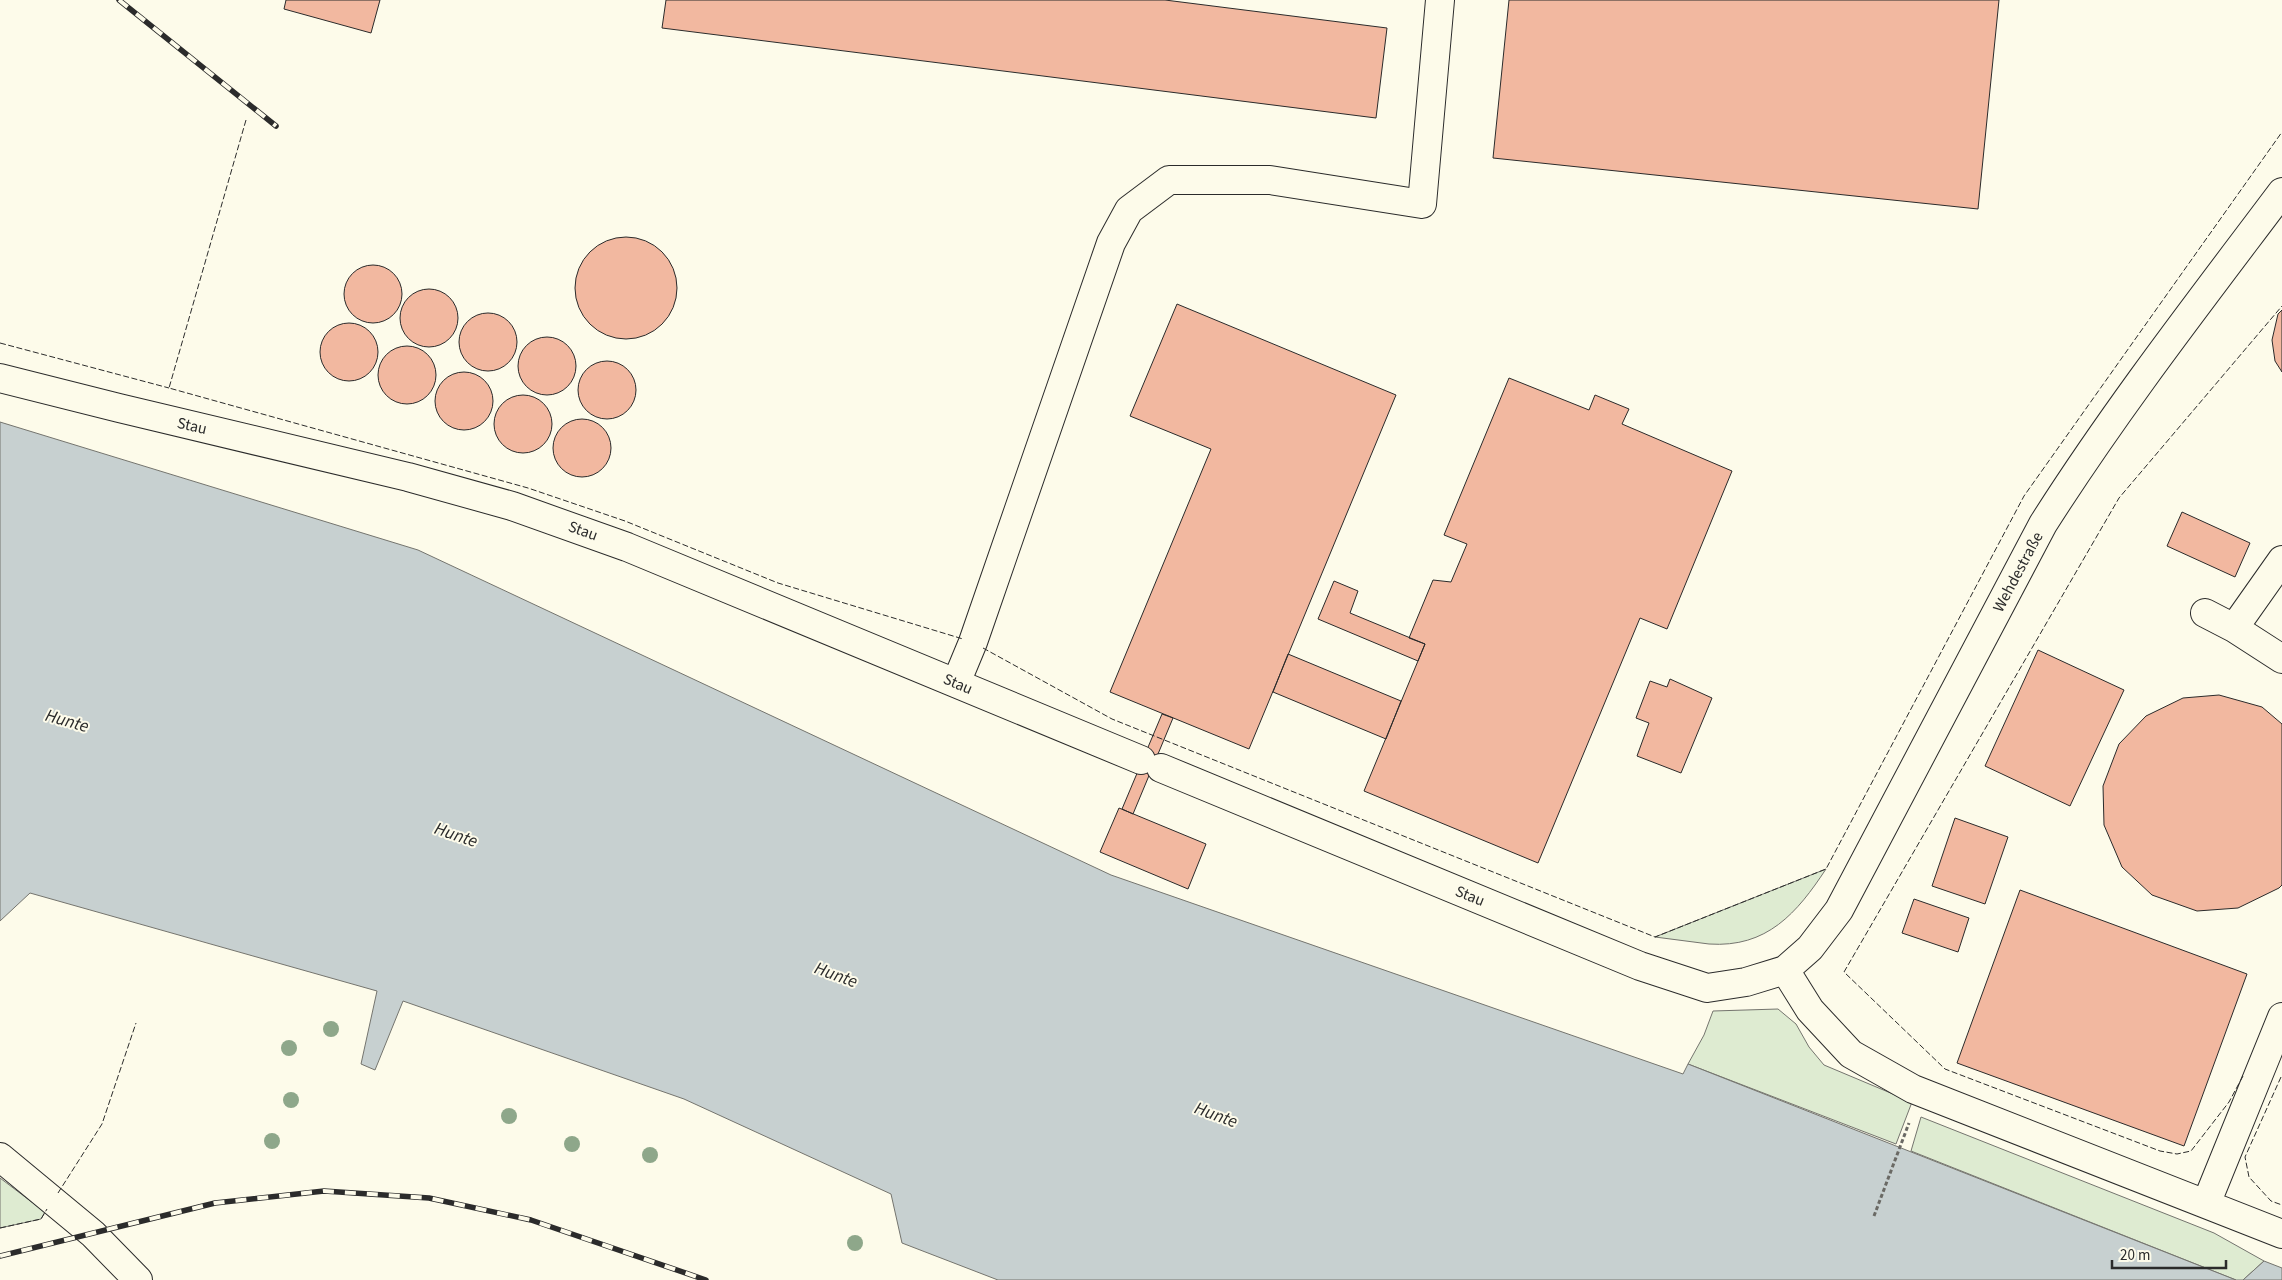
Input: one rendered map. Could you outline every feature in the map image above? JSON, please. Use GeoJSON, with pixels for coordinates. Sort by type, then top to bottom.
{"type":"FeatureCollection","features":[{"type":"Feature","properties":{"kind":"street"},"geometry":{"type":"LineString","coordinates":[[956,683],[976,633],[1111,243],[1129,210],[1169,180],[1270,180],[1422,204],[1440,0]]}},
{"type":"Feature","properties":{"kind":"street","name":"Wehdestraße"},"geometry":{"type":"LineString","coordinates":[[1785,970],[1810,948],[1839,910],[2043,524],[2067,486],[2186,320],[2282,192]]}},
{"type":"Feature","properties":{"kind":"street","name":"Stau"},"geometry":{"type":"LineString","coordinates":[[0,378],[408,477],[512,506],[627,546],[1640,966],[1707,988],[1746,982],[1785,970]]}},
{"type":"Feature","properties":{"kind":"street"},"geometry":{"type":"LineString","coordinates":[[2234,628],[2282,560]]}},
{"type":"Feature","properties":{"kind":"street"},"geometry":{"type":"LineString","coordinates":[[2205,613],[2234,628],[2282,659]]}},
{"type":"Feature","properties":{"kind":"street"},"geometry":{"type":"LineString","coordinates":[[1785,970],[1810,1010],[1851,1054],[1913,1089],[2282,1234]]}},
{"type":"Feature","properties":{"kind":"street"},"geometry":{"type":"LineString","coordinates":[[2206,1204],[2282,1017]]}},
{"type":"Feature","properties":{"kind":"street"},"geometry":{"type":"LineString","coordinates":[[0,1157],[92,1234],[138,1280]]}},
{"type":"Feature","properties":{"kind":"path"},"geometry":{"type":"LineString","coordinates":[[1874,1216],[1911,1116]]}},
{"type":"Feature","properties":{"kind":"green space"},"geometry":{"type":"Polygon","coordinates":[[[1826,869],[1804,900],[1792,913],[1764,934],[1729,944],[1709,944],[1655,937],[1826,869]]]}},
{"type":"Feature","properties":{"kind":"green space"},"geometry":{"type":"Polygon","coordinates":[[[1778,1009],[1796,1024],[1809,1047],[1824,1065],[1912,1102],[1896,1144],[1688,1064],[1704,1035],[1713,1011],[1778,1009]]]}},
{"type":"Feature","properties":{"kind":"green space"},"geometry":{"type":"Polygon","coordinates":[[[1921,1117],[2214,1233],[2264,1261],[2243,1280],[2236,1280],[1911,1151],[1921,1117]]]}},
{"type":"Feature","properties":{"kind":"green space"},"geometry":{"type":"Polygon","coordinates":[[[0,1178],[45,1212],[41,1219],[0,1228],[0,1178]]]}},
{"type":"Feature","properties":{"kind":"water","name":"Hunte"},"geometry":{"type":"Polygon","coordinates":[[[0,422],[418,550],[1111,875],[1683,1074],[1688,1064],[2236,1280],[998,1280],[902,1243],[891,1194],[684,1099],[403,1001],[375,1070],[361,1064],[377,991],[30,893],[0,921],[0,422]]]}},
{"type":"Feature","properties":{"kind":"water"},"geometry":{"type":"Polygon","coordinates":[[[2264,1261],[2282,1268],[2282,1280],[2243,1280],[2264,1261]]]}},
{"type":"Feature","properties":{"kind":"building"},"geometry":{"type":"Polygon","coordinates":[[[286,0],[380,0],[371,33],[284,9],[286,0]]]}},
{"type":"Feature","properties":{"kind":"building"},"geometry":{"type":"Polygon","coordinates":[[[666,0],[1165,0],[1387,28],[1376,118],[662,28],[666,0]]]}},
{"type":"Feature","properties":{"kind":"building"},"geometry":{"type":"Polygon","coordinates":[[[1509,0],[1999,0],[1978,209],[1493,158],[1509,0]]]}},
{"type":"Feature","properties":{"kind":"building"},"geometry":{"type":"Polygon","coordinates":[[[626,237],[645,241],[662,252],[673,269],[677,288],[673,307],[662,324],[645,335],[626,339],[607,335],[590,324],[579,307],[575,288],[579,269],[590,252],[607,241],[626,237]]]}},
{"type":"Feature","properties":{"kind":"building"},"geometry":{"type":"Polygon","coordinates":[[[367,265],[379,265],[394,273],[402,288],[402,300],[394,315],[379,323],[367,323],[352,315],[344,300],[344,288],[352,273],[367,265]]]}},
{"type":"Feature","properties":{"kind":"building"},"geometry":{"type":"Polygon","coordinates":[[[423,289],[435,289],[450,297],[458,312],[458,324],[450,339],[435,347],[423,347],[408,339],[400,324],[400,312],[408,297],[423,289]]]}},
{"type":"Feature","properties":{"kind":"building"},"geometry":{"type":"Polygon","coordinates":[[[1177,304],[1396,395],[1249,749],[1110,692],[1211,449],[1130,416],[1177,304]]]}},
{"type":"Feature","properties":{"kind":"building"},"geometry":{"type":"Polygon","coordinates":[[[2282,310],[2282,372],[2275,361],[2272,340],[2278,314],[2282,310]]]}},
{"type":"Feature","properties":{"kind":"building"},"geometry":{"type":"Polygon","coordinates":[[[482,313],[494,313],[509,321],[517,336],[517,348],[509,363],[494,371],[482,371],[467,363],[459,348],[459,336],[467,321],[482,313]]]}},
{"type":"Feature","properties":{"kind":"building"},"geometry":{"type":"Polygon","coordinates":[[[343,323],[355,323],[370,331],[378,346],[378,358],[370,373],[355,381],[343,381],[328,373],[320,358],[320,346],[328,331],[343,323]]]}},
{"type":"Feature","properties":{"kind":"building"},"geometry":{"type":"Polygon","coordinates":[[[541,337],[553,337],[568,345],[576,360],[576,372],[568,387],[553,395],[541,395],[526,387],[518,372],[518,360],[526,345],[541,337]]]}},
{"type":"Feature","properties":{"kind":"building"},"geometry":{"type":"Polygon","coordinates":[[[401,346],[413,346],[428,354],[436,369],[436,381],[428,396],[413,404],[401,404],[386,396],[378,381],[378,369],[386,354],[401,346]]]}},
{"type":"Feature","properties":{"kind":"building"},"geometry":{"type":"Polygon","coordinates":[[[601,361],[613,361],[628,369],[636,384],[636,396],[628,411],[613,419],[601,419],[586,411],[578,396],[578,384],[586,369],[601,361]]]}},
{"type":"Feature","properties":{"kind":"building"},"geometry":{"type":"Polygon","coordinates":[[[458,372],[470,372],[485,380],[493,395],[493,407],[485,422],[470,430],[458,430],[443,422],[435,407],[435,395],[443,380],[458,372]]]}},
{"type":"Feature","properties":{"kind":"building"},"geometry":{"type":"Polygon","coordinates":[[[1509,378],[1589,410],[1595,395],[1629,409],[1622,424],[1732,471],[1667,629],[1640,618],[1538,863],[1364,791],[1425,644],[1409,638],[1433,580],[1451,582],[1467,544],[1444,535],[1509,378]]]}},
{"type":"Feature","properties":{"kind":"building"},"geometry":{"type":"Polygon","coordinates":[[[517,395],[529,395],[544,403],[552,418],[552,430],[544,445],[529,453],[517,453],[502,445],[494,430],[494,418],[502,403],[517,395]]]}},
{"type":"Feature","properties":{"kind":"building"},"geometry":{"type":"Polygon","coordinates":[[[576,419],[588,419],[603,427],[611,442],[611,454],[603,469],[588,477],[576,477],[561,469],[553,454],[553,442],[561,427],[576,419]]]}},
{"type":"Feature","properties":{"kind":"building"},"geometry":{"type":"Polygon","coordinates":[[[2182,512],[2250,543],[2235,577],[2167,546],[2182,512]]]}},
{"type":"Feature","properties":{"kind":"building"},"geometry":{"type":"Polygon","coordinates":[[[1334,581],[1358,591],[1350,613],[1425,644],[1418,661],[1318,619],[1334,581]]]}},
{"type":"Feature","properties":{"kind":"building"},"geometry":{"type":"Polygon","coordinates":[[[2038,650],[2124,690],[2070,806],[1985,766],[2038,650]]]}},
{"type":"Feature","properties":{"kind":"building"},"geometry":{"type":"Polygon","coordinates":[[[1288,654],[1401,701],[1386,739],[1273,692],[1288,654]]]}},
{"type":"Feature","properties":{"kind":"building"},"geometry":{"type":"Polygon","coordinates":[[[1670,679],[1712,698],[1681,773],[1637,756],[1649,723],[1636,718],[1650,681],[1667,687],[1670,679]]]}},
{"type":"Feature","properties":{"kind":"building"},"geometry":{"type":"Polygon","coordinates":[[[2219,695],[2262,707],[2282,724],[2282,885],[2238,908],[2197,911],[2152,895],[2122,867],[2104,825],[2103,786],[2119,744],[2146,716],[2183,698],[2219,695]]]}},
{"type":"Feature","properties":{"kind":"building"},"geometry":{"type":"Polygon","coordinates":[[[1162,714],[1173,718],[1133,814],[1122,809],[1162,714]]]}},
{"type":"Feature","properties":{"kind":"building"},"geometry":{"type":"Polygon","coordinates":[[[1119,808],[1206,844],[1188,889],[1100,852],[1119,808]]]}},
{"type":"Feature","properties":{"kind":"building"},"geometry":{"type":"Polygon","coordinates":[[[1955,818],[2008,837],[1985,904],[1932,886],[1955,818]]]}},
{"type":"Feature","properties":{"kind":"building"},"geometry":{"type":"Polygon","coordinates":[[[2020,890],[2247,974],[2184,1146],[1957,1063],[2020,890]]]}},
{"type":"Feature","properties":{"kind":"building"},"geometry":{"type":"Polygon","coordinates":[[[1914,899],[1969,918],[1958,952],[1902,933],[1914,899]]]}},
{"type":"Feature","properties":{"kind":"railway"},"geometry":{"type":"LineString","coordinates":[[119,0],[276,126]]}},
{"type":"Feature","properties":{"kind":"railway"},"geometry":{"type":"LineString","coordinates":[[0,1256],[215,1203],[324,1191],[429,1198],[531,1220],[706,1280]]}},
{"type":"Feature","properties":{"kind":"fence"},"geometry":{"type":"LineString","coordinates":[[246,120],[169,388],[528,488],[625,521],[778,583],[963,639]]}},
{"type":"Feature","properties":{"kind":"fence"},"geometry":{"type":"LineString","coordinates":[[983,648],[1112,719],[1655,937],[1826,869],[2024,496],[2282,132]]}},
{"type":"Feature","properties":{"kind":"fence"},"geometry":{"type":"LineString","coordinates":[[2243,1076],[2229,1102],[2191,1151],[2177,1154],[2160,1151],[1945,1069],[1844,972],[2119,498],[2282,306]]}},
{"type":"Feature","properties":{"kind":"fence"},"geometry":{"type":"LineString","coordinates":[[0,343],[169,388]]}},
{"type":"Feature","properties":{"kind":"fence"},"geometry":{"type":"LineString","coordinates":[[58,1193],[102,1124],[136,1023]]}},
{"type":"Feature","properties":{"kind":"fence"},"geometry":{"type":"LineString","coordinates":[[2281,1077],[2245,1157],[2249,1177],[2271,1201],[2282,1205]]}},
{"type":"Feature","properties":{"kind":"fence"},"geometry":{"type":"LineString","coordinates":[[0,1228],[41,1219],[47,1209]]}}]}
